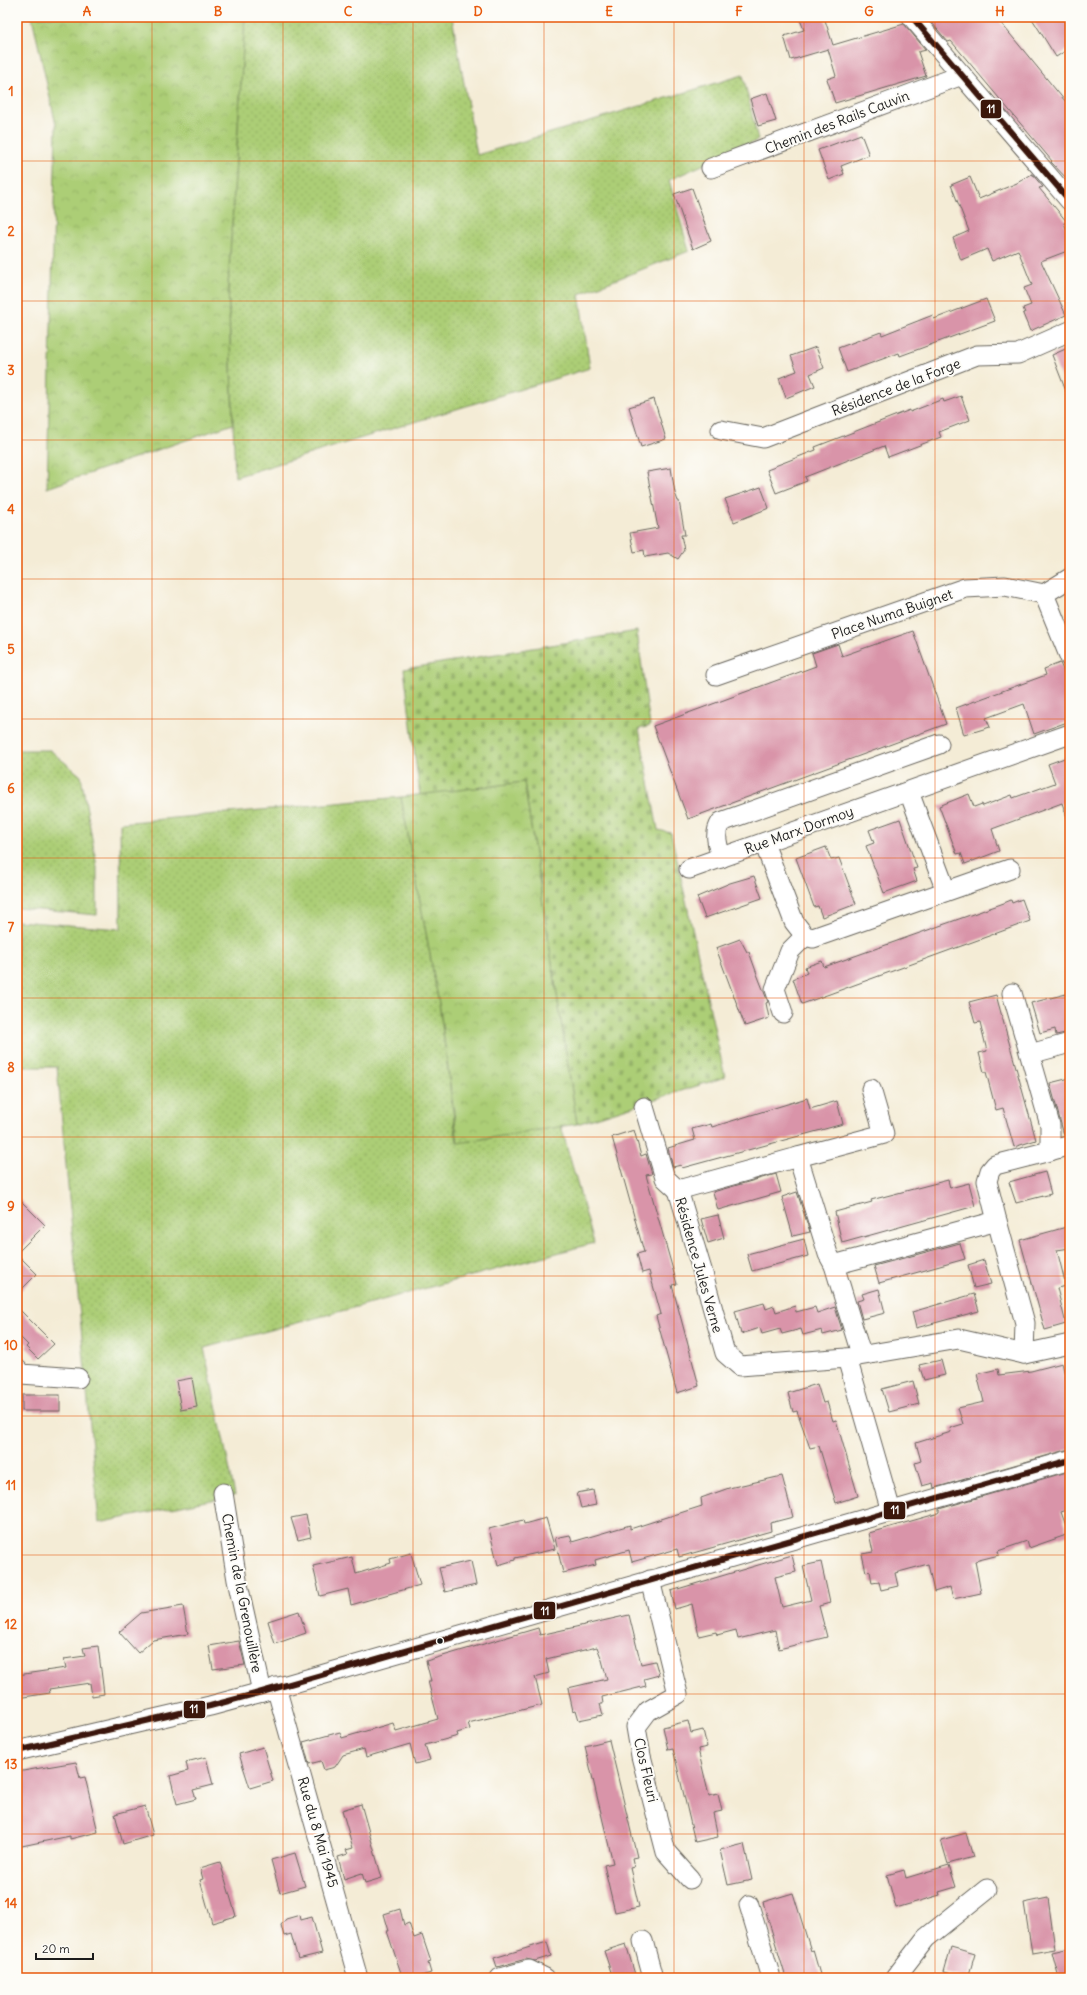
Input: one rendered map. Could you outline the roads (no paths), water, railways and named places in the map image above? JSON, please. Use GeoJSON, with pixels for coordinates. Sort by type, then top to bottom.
{"type":"FeatureCollection","features":[{"type":"Feature","properties":{"kind":"street"},"geometry":{"type":"LineString","coordinates":[[912,17],[1070,201]]}},
{"type":"Feature","properties":{"kind":"street","name":"Chemin des Rails Cauvin"},"geometry":{"type":"LineString","coordinates":[[711,168],[962,75]]}},
{"type":"Feature","properties":{"kind":"street","name":"Résidence de la Forge"},"geometry":{"type":"LineString","coordinates":[[721,430],[763,438],[977,355],[1018,354],[1070,331]]}},
{"type":"Feature","properties":{"kind":"street"},"geometry":{"type":"LineString","coordinates":[[1070,578],[1044,594],[1070,658]]}},
{"type":"Feature","properties":{"kind":"street","name":"Place Numa Buignet"},"geometry":{"type":"LineString","coordinates":[[716,675],[965,588],[1005,586],[1044,594]]}},
{"type":"Feature","properties":{"kind":"street","name":"Rue Marx Dormoy"},"geometry":{"type":"LineString","coordinates":[[689,869],[1070,734]]}},
{"type":"Feature","properties":{"kind":"street"},"geometry":{"type":"LineString","coordinates":[[721,858],[716,839],[717,827],[721,822],[939,744]]}},
{"type":"Feature","properties":{"kind":"street"},"geometry":{"type":"LineString","coordinates":[[909,792],[946,891]]}},
{"type":"Feature","properties":{"kind":"street"},"geometry":{"type":"LineString","coordinates":[[764,843],[794,922],[805,936],[813,938],[1010,869]]}},
{"type":"Feature","properties":{"kind":"street"},"geometry":{"type":"LineString","coordinates":[[783,1012],[775,989],[790,951],[805,936]]}},
{"type":"Feature","properties":{"kind":"street"},"geometry":{"type":"LineString","coordinates":[[1012,993],[1050,1125],[1050,1151]]}},
{"type":"Feature","properties":{"kind":"street"},"geometry":{"type":"LineString","coordinates":[[1030,1054],[1070,1043]]}},
{"type":"Feature","properties":{"kind":"street","name":"Résidence Jules Verne"},"geometry":{"type":"LineString","coordinates":[[871,1089],[884,1134],[678,1190],[725,1353],[740,1366],[854,1356],[959,1339],[1024,1354]]}},
{"type":"Feature","properties":{"kind":"street"},"geometry":{"type":"LineString","coordinates":[[644,1107],[665,1178],[678,1190]]}},
{"type":"Feature","properties":{"kind":"street"},"geometry":{"type":"LineString","coordinates":[[1070,1146],[995,1164],[990,1171],[988,1181],[996,1221],[1025,1323],[1024,1354],[1070,1344]]}},
{"type":"Feature","properties":{"kind":"street"},"geometry":{"type":"LineString","coordinates":[[798,1158],[828,1254],[834,1265],[891,1511]]}},
{"type":"Feature","properties":{"kind":"street"},"geometry":{"type":"LineString","coordinates":[[834,1265],[996,1221]]}},
{"type":"Feature","properties":{"kind":"street"},"geometry":{"type":"LineString","coordinates":[[17,1370],[21,1374],[78,1378]]}},
{"type":"Feature","properties":{"kind":"street"},"geometry":{"type":"LineString","coordinates":[[17,1751],[203,1708],[1070,1460]]}},
{"type":"Feature","properties":{"kind":"street","name":"Chemin de la Grenouillère"},"geometry":{"type":"LineString","coordinates":[[223,1493],[237,1580],[269,1689]]}},
{"type":"Feature","properties":{"kind":"street","name":"Clos Fleuri"},"geometry":{"type":"LineString","coordinates":[[650,1580],[678,1694],[648,1711],[636,1727],[641,1756],[666,1852],[690,1879]]}},
{"type":"Feature","properties":{"kind":"street","name":"Rue du 8 Mai 1945"},"geometry":{"type":"LineString","coordinates":[[269,1689],[358,1978]]}},
{"type":"Feature","properties":{"kind":"street"},"geometry":{"type":"LineString","coordinates":[[895,1978],[926,1938],[987,1889]]}},
{"type":"Feature","properties":{"kind":"street"},"geometry":{"type":"LineString","coordinates":[[749,1905],[771,1978]]}},
{"type":"Feature","properties":{"kind":"street"},"geometry":{"type":"LineString","coordinates":[[643,1940],[653,1978]]}},
{"type":"Feature","properties":{"kind":"street"},"geometry":{"type":"LineString","coordinates":[[500,1978],[529,1970],[545,1978]]}}]}
